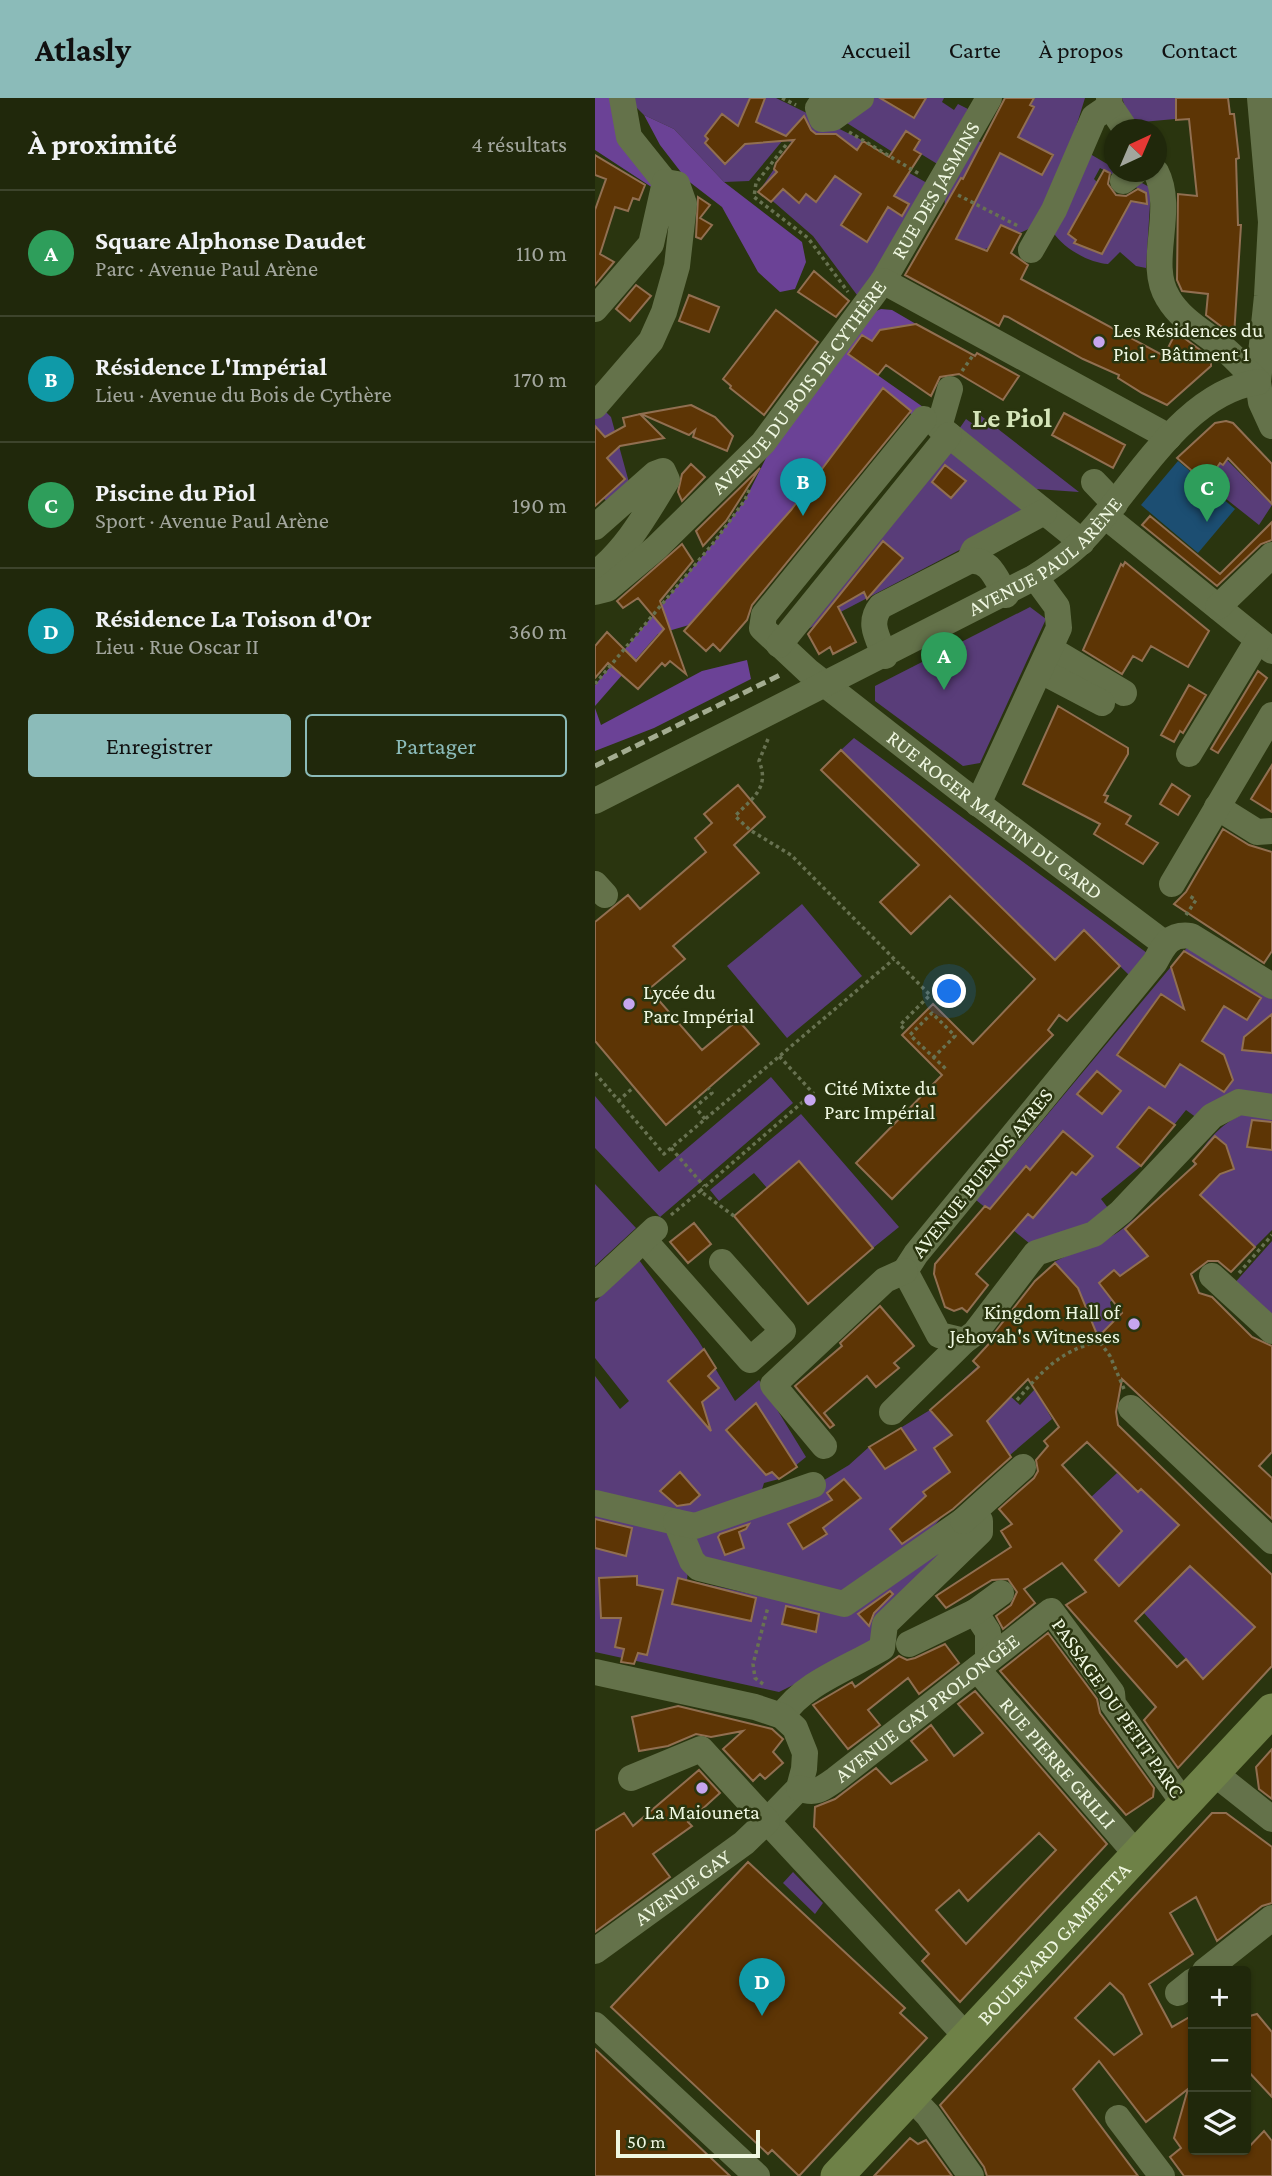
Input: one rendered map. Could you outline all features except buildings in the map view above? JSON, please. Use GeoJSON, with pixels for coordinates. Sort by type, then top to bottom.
{"type":"FeatureCollection","features":[{"type":"Feature","properties":{"kind":"main road","name":"BOULEVARD GAMBETTA"},"geometry":{"type":"LineString","coordinates":[[837,2176],[1272,1710]]}},
{"type":"Feature","properties":{"kind":"street"},"geometry":{"type":"LineString","coordinates":[[600,395],[650,341],[664,312],[677,266],[684,204],[677,184],[665,182],[629,137],[622,98]]}},
{"type":"Feature","properties":{"kind":"street"},"geometry":{"type":"LineString","coordinates":[[824,108],[833,118],[861,98]]}},
{"type":"Feature","properties":{"kind":"street","name":"RUE DES JASMINS"},"geometry":{"type":"LineString","coordinates":[[883,281],[989,98]]}},
{"type":"Feature","properties":{"kind":"street"},"geometry":{"type":"LineString","coordinates":[[1259,98],[1271,222],[1258,383],[1261,402],[1272,426]]}},
{"type":"Feature","properties":{"kind":"street"},"geometry":{"type":"LineString","coordinates":[[1035,243],[1054,211],[1094,117],[1109,102],[1119,119]]}},
{"type":"Feature","properties":{"kind":"street"},"geometry":{"type":"LineString","coordinates":[[595,309],[651,244],[665,182]]}},
{"type":"Feature","properties":{"kind":"street"},"geometry":{"type":"LineString","coordinates":[[1160,182],[1165,197],[1161,274],[1167,298],[1186,320],[1228,352],[1258,383]]}},
{"type":"Feature","properties":{"kind":"street","name":"AVENUE DU BOIS DE CYTHÈRE"},"geometry":{"type":"LineString","coordinates":[[595,592],[607,589],[656,548],[763,443],[883,281],[1169,437]]}},
{"type":"Feature","properties":{"kind":"street","name":"AVENUE PAUL ARÈNE"},"geometry":{"type":"LineString","coordinates":[[602,795],[885,656],[1006,595],[1035,577],[1081,542],[1169,437],[1225,390],[1258,383]]}},
{"type":"Feature","properties":{"kind":"street"},"geometry":{"type":"LineString","coordinates":[[950,389],[939,427],[1081,542]]}},
{"type":"Feature","properties":{"kind":"street","name":"RUE ROGER MARTIN DU GARD"},"geometry":{"type":"LineString","coordinates":[[924,419],[761,619],[762,628],[827,685],[978,804],[1173,939],[1191,936],[1272,986]]}},
{"type":"Feature","properties":{"kind":"street"},"geometry":{"type":"LineString","coordinates":[[779,645],[949,435]]}},
{"type":"Feature","properties":{"kind":"street"},"geometry":{"type":"LineString","coordinates":[[595,527],[655,474],[663,471],[667,480],[646,514],[618,556],[595,574]]}},
{"type":"Feature","properties":{"kind":"street"},"geometry":{"type":"LineString","coordinates":[[1094,482],[1110,510],[1218,607],[1265,645],[1189,754]]}},
{"type":"Feature","properties":{"kind":"street"},"geometry":{"type":"LineString","coordinates":[[969,561],[974,550],[1044,512]]}},
{"type":"Feature","properties":{"kind":"street"},"geometry":{"type":"LineString","coordinates":[[1218,607],[1272,555]]}},
{"type":"Feature","properties":{"kind":"street"},"geometry":{"type":"LineString","coordinates":[[885,656],[873,618],[881,606],[969,561],[977,560],[988,565],[1006,595]]}},
{"type":"Feature","properties":{"kind":"street"},"geometry":{"type":"LineString","coordinates":[[978,804],[1046,660],[1059,620],[1057,607],[1035,577]]}},
{"type":"Feature","properties":{"kind":"street"},"geometry":{"type":"LineString","coordinates":[[1046,660],[1113,698]]}},
{"type":"Feature","properties":{"kind":"street"},"geometry":{"type":"LineString","coordinates":[[1172,884],[1272,717]]}},
{"type":"Feature","properties":{"kind":"street"},"geometry":{"type":"LineString","coordinates":[[1217,807],[1257,832],[1272,831]]}},
{"type":"Feature","properties":{"kind":"street","name":"AVENUE BUENOS AYRES"},"geometry":{"type":"LineString","coordinates":[[964,1341],[939,1335],[905,1271],[924,1243],[1173,939]]}},
{"type":"Feature","properties":{"kind":"street"},"geometry":{"type":"LineString","coordinates":[[892,1412],[975,1333],[1035,1253],[1094,1234],[1121,1212],[1212,1116],[1239,1102],[1272,1107]]}},
{"type":"Feature","properties":{"kind":"street"},"geometry":{"type":"LineString","coordinates":[[595,1285],[650,1234],[750,1360],[783,1331],[722,1262]]}},
{"type":"Feature","properties":{"kind":"street"},"geometry":{"type":"LineString","coordinates":[[824,1446],[773,1385],[885,1280],[905,1271]]}},
{"type":"Feature","properties":{"kind":"street"},"geometry":{"type":"LineString","coordinates":[[1218,1282],[1272,1331]]}},
{"type":"Feature","properties":{"kind":"street"},"geometry":{"type":"LineString","coordinates":[[1131,1408],[1272,1541]]}},
{"type":"Feature","properties":{"kind":"street"},"geometry":{"type":"LineString","coordinates":[[676,1522],[692,1561],[699,1568],[844,1604],[963,1521],[1023,1467]]}},
{"type":"Feature","properties":{"kind":"street"},"geometry":{"type":"LineString","coordinates":[[595,1503],[695,1526],[813,1485]]}},
{"type":"Feature","properties":{"kind":"street"},"geometry":{"type":"LineString","coordinates":[[595,1672],[755,1707],[787,1709],[881,1648],[885,1624],[979,1532],[980,1521],[963,1521]]}},
{"type":"Feature","properties":{"kind":"street"},"geometry":{"type":"LineString","coordinates":[[909,1644],[975,1612],[1001,1593]]}},
{"type":"Feature","properties":{"kind":"street","name":"AVENUE GAY PROLONGÉE"},"geometry":{"type":"LineString","coordinates":[[799,1788],[809,1793],[819,1791],[1051,1611]]}},
{"type":"Feature","properties":{"kind":"street","name":"PASSAGE DU PETIT PARC"},"geometry":{"type":"LineString","coordinates":[[1051,1611],[1112,1693],[1113,1704],[1185,1805]]}},
{"type":"Feature","properties":{"kind":"street"},"geometry":{"type":"LineString","coordinates":[[975,1612],[988,1632],[983,1664]]}},
{"type":"Feature","properties":{"kind":"street","name":"RUE PIERRE GRILLI"},"geometry":{"type":"LineString","coordinates":[[983,1664],[1138,1856]]}},
{"type":"Feature","properties":{"kind":"street"},"geometry":{"type":"LineString","coordinates":[[787,1709],[805,1754],[799,1788]]}},
{"type":"Feature","properties":{"kind":"street"},"geometry":{"type":"LineString","coordinates":[[631,1778],[701,1749],[967,2037]]}},
{"type":"Feature","properties":{"kind":"street"},"geometry":{"type":"LineString","coordinates":[[1214,1773],[1272,1819]]}},
{"type":"Feature","properties":{"kind":"street","name":"AVENUE GAY"},"geometry":{"type":"LineString","coordinates":[[595,1951],[744,1843],[799,1788]]}},
{"type":"Feature","properties":{"kind":"street"},"geometry":{"type":"LineString","coordinates":[[1211,1966],[1272,1918]]}},
{"type":"Feature","properties":{"kind":"street"},"geometry":{"type":"LineString","coordinates":[[595,2025],[757,2176]]}},
{"type":"Feature","properties":{"kind":"street"},"geometry":{"type":"LineString","coordinates":[[911,2097],[928,2115],[967,2170]]}},
{"type":"Feature","properties":{"kind":"street"},"geometry":{"type":"LineString","coordinates":[[1118,2118],[1162,2176]]}},
{"type":"Feature","properties":{"kind":"path"},"geometry":{"type":"LineString","coordinates":[[782,98],[824,108],[835,123],[1035,243]]}},
{"type":"Feature","properties":{"kind":"path"},"geometry":{"type":"LineString","coordinates":[[786,145],[756,183],[754,197],[808,238],[862,310]]}},
{"type":"Feature","properties":{"kind":"path"},"geometry":{"type":"LineString","coordinates":[[950,389],[985,337]]}},
{"type":"Feature","properties":{"kind":"path"},"geometry":{"type":"LineString","coordinates":[[595,684],[715,541],[745,500],[754,480]]}},
{"type":"Feature","properties":{"kind":"path"},"geometry":{"type":"LineString","coordinates":[[775,729],[761,750],[759,761],[765,775],[761,790],[735,816],[750,830],[792,855],[930,995],[900,1025],[933,1058]]}},
{"type":"Feature","properties":{"kind":"path"},"geometry":{"type":"LineString","coordinates":[[1172,884],[1196,900],[1173,939]]}},
{"type":"Feature","properties":{"kind":"path"},"geometry":{"type":"LineString","coordinates":[[595,1075],[664,1154],[894,959]]}},
{"type":"Feature","properties":{"kind":"path"},"geometry":{"type":"LineString","coordinates":[[910,1035],[932,1013],[955,1036],[933,1058]]}},
{"type":"Feature","properties":{"kind":"path"},"geometry":{"type":"LineString","coordinates":[[905,1030],[947,1070],[910,1035]]}},
{"type":"Feature","properties":{"kind":"path"},"geometry":{"type":"LineString","coordinates":[[650,1234],[813,1093],[779,1056]]}},
{"type":"Feature","properties":{"kind":"path"},"geometry":{"type":"LineString","coordinates":[[618,1101],[634,1087]]}},
{"type":"Feature","properties":{"kind":"path"},"geometry":{"type":"LineString","coordinates":[[705,1119],[695,1107],[712,1093],[708,1088]]}},
{"type":"Feature","properties":{"kind":"path"},"geometry":{"type":"LineString","coordinates":[[671,1148],[705,1187]]}},
{"type":"Feature","properties":{"kind":"path"},"geometry":{"type":"LineString","coordinates":[[700,1191],[734,1216]]}},
{"type":"Feature","properties":{"kind":"path"},"geometry":{"type":"LineString","coordinates":[[1218,1282],[1272,1235]]}},
{"type":"Feature","properties":{"kind":"path"},"geometry":{"type":"LineString","coordinates":[[1017,1400],[1048,1364],[1074,1348],[1099,1341],[1110,1356],[1131,1408]]}},
{"type":"Feature","properties":{"kind":"path"},"geometry":{"type":"LineString","coordinates":[[774,1585],[753,1664],[755,1678],[787,1709]]}},
{"type":"Feature","properties":{"kind":"shaded area"},"geometry":{"type":"Polygon","coordinates":[[[595,98],[619,98],[653,188],[595,150],[595,98]]]}},
{"type":"Feature","properties":{"kind":"shaded area"},"geometry":{"type":"Polygon","coordinates":[[[631,98],[776,98],[860,139],[881,157],[927,183],[860,299],[813,236],[760,190],[792,142],[783,140],[749,181],[724,182],[674,129],[644,115],[630,101],[631,98]]]}},
{"type":"Feature","properties":{"kind":"shaded area"},"geometry":{"type":"Polygon","coordinates":[[[869,98],[891,98],[888,103],[913,118],[926,98],[944,98],[942,102],[954,110],[958,104],[968,109],[939,165],[921,154],[913,165],[839,118],[869,98]]]}},
{"type":"Feature","properties":{"kind":"shaded area"},"geometry":{"type":"Polygon","coordinates":[[[1035,98],[1085,98],[1059,182],[1033,227],[983,250],[969,244],[959,263],[947,256],[944,185],[973,138],[1002,154],[1035,98]]]}},
{"type":"Feature","properties":{"kind":"shaded area"},"geometry":{"type":"Polygon","coordinates":[[[1122,98],[1184,98],[1186,118],[1130,119],[1122,98]]]}},
{"type":"Feature","properties":{"kind":"shaded area"},"geometry":{"type":"Polygon","coordinates":[[[644,115],[674,129],[724,182],[802,242],[806,262],[795,289],[780,292],[758,272],[722,207],[687,180],[660,145],[644,115]]]}},
{"type":"Feature","properties":{"kind":"shaded area"},"geometry":{"type":"Polygon","coordinates":[[[1085,151],[1104,162],[1104,170],[1100,168],[1094,179],[1097,182],[1068,234],[1076,240],[1075,243],[1102,253],[1131,201],[1135,201],[1141,190],[1126,182],[1140,182],[1151,188],[1146,268],[1136,266],[1120,252],[1108,264],[1093,261],[1070,249],[1053,232],[1085,151]]]}},
{"type":"Feature","properties":{"kind":"shaded area"},"geometry":{"type":"Polygon","coordinates":[[[881,309],[892,310],[916,324],[880,330],[859,362],[923,407],[914,416],[881,392],[791,510],[689,625],[658,634],[595,706],[595,685],[715,541],[745,500],[776,438],[869,314],[881,309]]]}},
{"type":"Feature","properties":{"kind":"shaded area"},"geometry":{"type":"Polygon","coordinates":[[[600,406],[611,417],[630,486],[609,504],[595,489],[597,466],[616,450],[597,428],[595,430],[595,412],[600,406]]]}},
{"type":"Feature","properties":{"kind":"shaded area"},"geometry":{"type":"Polygon","coordinates":[[[980,415],[1079,492],[1022,488],[957,432],[966,419],[973,424],[980,415]]]}},
{"type":"Feature","properties":{"kind":"shaded area"},"geometry":{"type":"Polygon","coordinates":[[[950,443],[1026,503],[1017,520],[806,630],[950,443]]]}},
{"type":"Feature","properties":{"kind":"shaded area"},"geometry":{"type":"Polygon","coordinates":[[[1227,460],[1272,505],[1259,525],[1206,483],[1220,463],[1223,465],[1227,460]]]}},
{"type":"Feature","properties":{"kind":"shaded area"},"geometry":{"type":"Polygon","coordinates":[[[1030,607],[1046,619],[980,763],[963,766],[875,701],[875,686],[1030,607]]]}},
{"type":"Feature","properties":{"kind":"shaded area"},"geometry":{"type":"Polygon","coordinates":[[[747,660],[751,679],[654,728],[595,751],[595,708],[601,725],[702,671],[747,660]]]}},
{"type":"Feature","properties":{"kind":"shaded area"},"geometry":{"type":"Polygon","coordinates":[[[854,738],[1147,953],[1129,975],[1084,931],[1055,960],[841,750],[854,738]]]}},
{"type":"Feature","properties":{"kind":"shaded area"},"geometry":{"type":"Polygon","coordinates":[[[802,904],[862,976],[787,1038],[727,966],[802,904]]]}},
{"type":"Feature","properties":{"kind":"shaded area"},"geometry":{"type":"Polygon","coordinates":[[[1190,944],[1272,994],[1272,1096],[1197,1118],[1186,1110],[1141,1166],[1101,1199],[1111,1212],[1090,1228],[1029,1243],[976,1200],[1190,944]]]}},
{"type":"Feature","properties":{"kind":"shaded area"},"geometry":{"type":"Polygon","coordinates":[[[771,1077],[793,1103],[660,1217],[595,1148],[595,1096],[659,1172],[771,1077]]]}},
{"type":"Feature","properties":{"kind":"shaded area"},"geometry":{"type":"Polygon","coordinates":[[[801,1114],[899,1227],[873,1248],[799,1161],[767,1188],[754,1173],[719,1201],[710,1190],[801,1114]]]}},
{"type":"Feature","properties":{"kind":"shaded area"},"geometry":{"type":"Polygon","coordinates":[[[1244,1114],[1272,1117],[1272,1230],[1255,1247],[1215,1210],[1164,1251],[1135,1265],[1130,1287],[1110,1302],[1114,1322],[1106,1334],[1077,1344],[1073,1283],[1054,1262],[1100,1242],[1126,1226],[1190,1170],[1207,1142],[1220,1129],[1244,1114]]]}},
{"type":"Feature","properties":{"kind":"shaded area"},"geometry":{"type":"Polygon","coordinates":[[[595,1184],[636,1228],[595,1266],[595,1184]]]}},
{"type":"Feature","properties":{"kind":"shaded area"},"geometry":{"type":"Polygon","coordinates":[[[1272,1241],[1272,1321],[1232,1286],[1272,1241]]]}},
{"type":"Feature","properties":{"kind":"shaded area"},"geometry":{"type":"Polygon","coordinates":[[[639,1260],[698,1340],[735,1401],[759,1380],[806,1457],[779,1479],[764,1483],[760,1496],[692,1521],[595,1495],[595,1376],[620,1409],[629,1401],[595,1358],[595,1302],[639,1260]]]}},
{"type":"Feature","properties":{"kind":"shaded area"},"geometry":{"type":"Polygon","coordinates":[[[978,1366],[1020,1405],[1035,1389],[1052,1419],[1010,1455],[997,1437],[923,1492],[941,1518],[929,1532],[843,1599],[705,1562],[691,1535],[806,1491],[849,1465],[869,1447],[930,1410],[978,1366]]]}},
{"type":"Feature","properties":{"kind":"shaded area"},"geometry":{"type":"Polygon","coordinates":[[[1117,1473],[1138,1492],[1145,1485],[1160,1508],[1180,1523],[1150,1556],[1190,1565],[1255,1627],[1204,1679],[1144,1613],[1161,1593],[1136,1568],[1117,1589],[1095,1560],[1122,1531],[1090,1498],[1117,1473]]]}},
{"type":"Feature","properties":{"kind":"shaded area"},"geometry":{"type":"Polygon","coordinates":[[[595,1510],[665,1525],[688,1570],[687,1580],[838,1613],[965,1528],[862,1651],[779,1692],[595,1652],[595,1510]]]}},
{"type":"Feature","properties":{"kind":"shaded area"},"geometry":{"type":"Polygon","coordinates":[[[793,1872],[823,1903],[815,1914],[783,1883],[793,1872]]]}},
{"type":"Feature","properties":{"kind":"water"},"geometry":{"type":"Polygon","coordinates":[[[1178,461],[1235,509],[1198,553],[1141,505],[1178,461]]]}},
{"type":"Feature","properties":{"kind":"railway"},"geometry":{"type":"LineString","coordinates":[[595,766],[780,675]]}},
{"type":"Feature","properties":{"kind":"place","name":"Les Résidences du Piol - Bâtiment 1"},"geometry":{"type":"Point","coordinates":[1099,342]}},
{"type":"Feature","properties":{"kind":"place","name":"Résidence L'Impérial"},"geometry":{"type":"Point","coordinates":[803,516]}},
{"type":"Feature","properties":{"kind":"place","name":"Piscine du Piol"},"geometry":{"type":"Point","coordinates":[1207,522]}},
{"type":"Feature","properties":{"kind":"place","name":"Square Alphonse Daudet"},"geometry":{"type":"Point","coordinates":[944,690]}},
{"type":"Feature","properties":{"kind":"place","name":"Lycée du Parc Impérial"},"geometry":{"type":"Point","coordinates":[629,1004]}},
{"type":"Feature","properties":{"kind":"place","name":"Cité Mixte du Parc Impérial"},"geometry":{"type":"Point","coordinates":[810,1100]}},
{"type":"Feature","properties":{"kind":"place","name":"Kingdom Hall of Jehovah's Witnesses"},"geometry":{"type":"Point","coordinates":[1134,1324]}},
{"type":"Feature","properties":{"kind":"place","name":"La Maiouneta"},"geometry":{"type":"Point","coordinates":[702,1788]}},
{"type":"Feature","properties":{"kind":"place","name":"Résidence La Toison d'Or"},"geometry":{"type":"Point","coordinates":[762,2016]}},
{"type":"Feature","properties":{"kind":"district","name":"Le Piol"},"geometry":{"type":"Point","coordinates":[1012,417]}}]}
